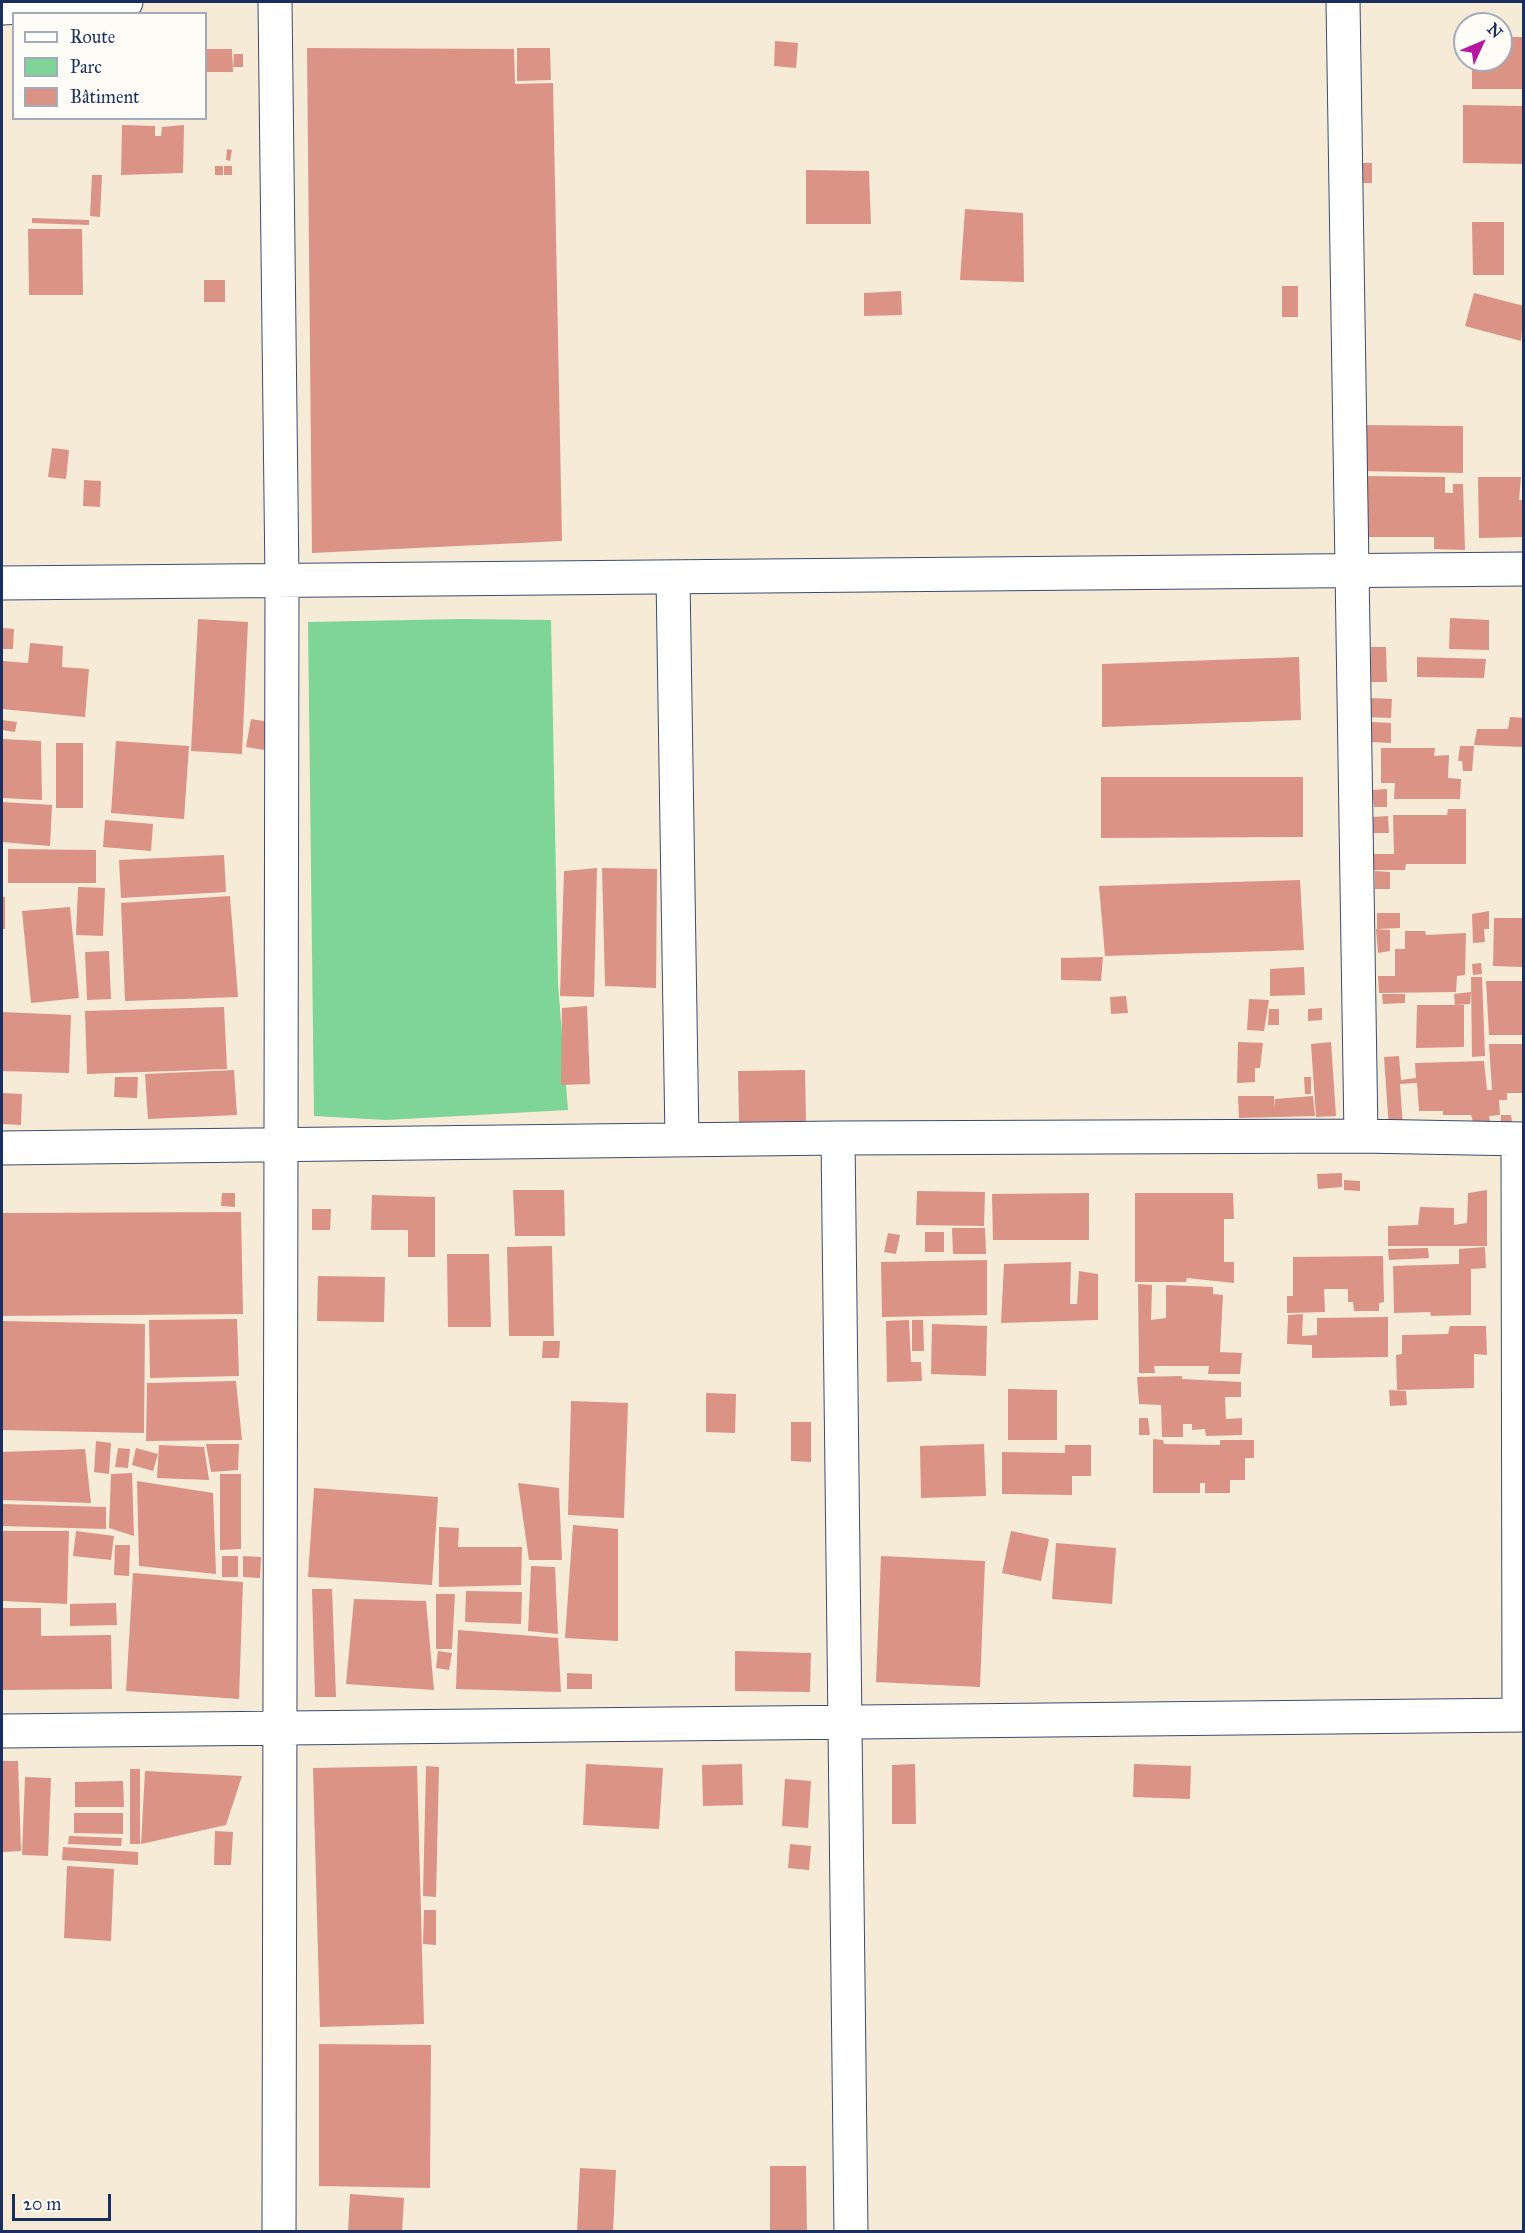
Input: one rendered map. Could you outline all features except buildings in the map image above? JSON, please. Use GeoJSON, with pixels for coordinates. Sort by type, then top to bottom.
{"type":"FeatureCollection","features":[{"type":"Feature","properties":{"kind":"street"},"geometry":{"type":"LineString","coordinates":[[2,8],[126,2]]}},
{"type":"Feature","properties":{"kind":"street"},"geometry":{"type":"LineString","coordinates":[[275,2],[282,580],[279,2232]]}},
{"type":"Feature","properties":{"kind":"street"},"geometry":{"type":"LineString","coordinates":[[1343,2],[1361,1136]]}},
{"type":"Feature","properties":{"kind":"street"},"geometry":{"type":"LineString","coordinates":[[2,583],[1524,569]]}},
{"type":"Feature","properties":{"kind":"street"},"geometry":{"type":"LineString","coordinates":[[673,577],[682,1140]]}},
{"type":"Feature","properties":{"kind":"street"},"geometry":{"type":"LineString","coordinates":[[2,1148],[838,1138],[1361,1136],[1521,1139],[1521,1715],[2,1731]]}},
{"type":"Feature","properties":{"kind":"street"},"geometry":{"type":"LineString","coordinates":[[838,1138],[850,2232]]}},
{"type":"Feature","properties":{"kind":"green space"},"geometry":{"type":"Polygon","coordinates":[[[551,620],[558,984],[568,1110],[386,1120],[314,1116],[308,622],[551,620]]]}}]}
